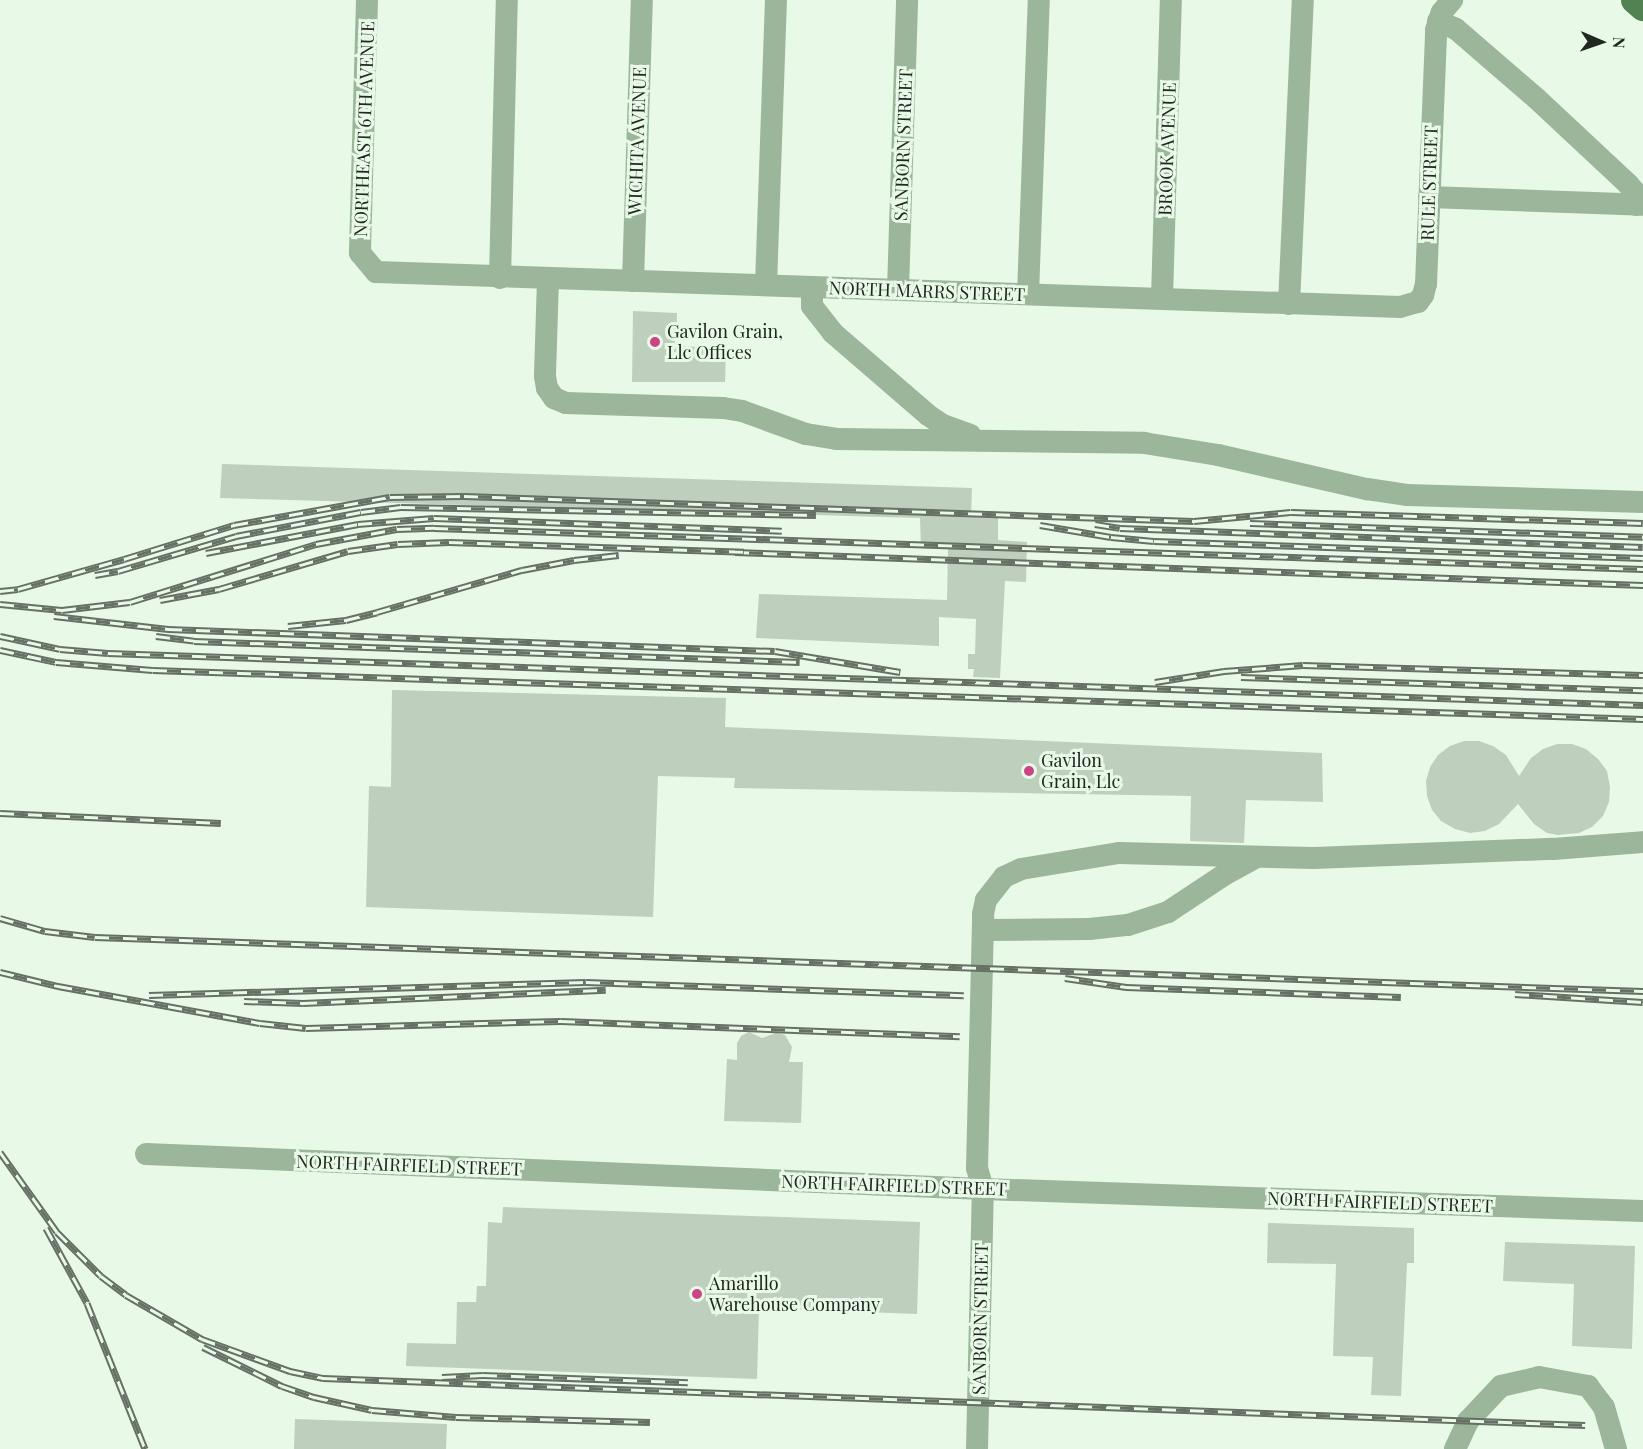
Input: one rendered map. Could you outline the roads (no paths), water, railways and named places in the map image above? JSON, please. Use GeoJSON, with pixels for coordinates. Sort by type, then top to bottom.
{"type":"FeatureCollection","features":[{"type":"Feature","properties":{"kind":"main road"},"geometry":{"type":"LineString","coordinates":[[1635,0],[1643,7]]}},
{"type":"Feature","properties":{"kind":"street","name":"NORTHEAST 6TH AVENUE"},"geometry":{"type":"LineString","coordinates":[[368,0],[360,254],[375,272],[500,278]]}},
{"type":"Feature","properties":{"kind":"street"},"geometry":{"type":"LineString","coordinates":[[500,278],[507,0]]}},
{"type":"Feature","properties":{"kind":"street","name":"WICHITA AVENUE"},"geometry":{"type":"LineString","coordinates":[[633,281],[642,0]]}},
{"type":"Feature","properties":{"kind":"street"},"geometry":{"type":"LineString","coordinates":[[766,285],[776,0]]}},
{"type":"Feature","properties":{"kind":"street","name":"SANBORN STREET"},"geometry":{"type":"LineString","coordinates":[[898,290],[907,0]]}},
{"type":"Feature","properties":{"kind":"street"},"geometry":{"type":"LineString","coordinates":[[1029,294],[1039,0]]}},
{"type":"Feature","properties":{"kind":"street","name":"BROOK AVENUE"},"geometry":{"type":"LineString","coordinates":[[1162,298],[1172,0]]}},
{"type":"Feature","properties":{"kind":"street"},"geometry":{"type":"LineString","coordinates":[[1289,304],[1303,0]]}},
{"type":"Feature","properties":{"kind":"street","name":"RULE STREET"},"geometry":{"type":"LineString","coordinates":[[1353,306],[1409,307],[1423,295],[1435,45],[1438,21],[1452,0]]}},
{"type":"Feature","properties":{"kind":"street"},"geometry":{"type":"LineString","coordinates":[[1429,197],[1640,205],[1635,192],[1628,184],[1536,98],[1456,30],[1438,21]]}},
{"type":"Feature","properties":{"kind":"street","name":"NORTH MARRS STREET"},"geometry":{"type":"LineString","coordinates":[[500,278],[1353,306]]}},
{"type":"Feature","properties":{"kind":"street"},"geometry":{"type":"LineString","coordinates":[[548,279],[545,376],[547,388],[554,398],[566,403],[723,408],[741,411],[806,434],[837,439],[1143,443],[1218,455],[1367,489],[1407,495],[1643,502]]}},
{"type":"Feature","properties":{"kind":"street"},"geometry":{"type":"LineString","coordinates":[[812,287],[813,306],[833,333],[928,415],[943,425],[988,441]]}},
{"type":"Feature","properties":{"kind":"street","name":"SANBORN STREET"},"geometry":{"type":"LineString","coordinates":[[977,1449],[983,1189],[977,1168],[983,930],[986,900],[1004,877],[1021,869],[1084,857],[1130,853],[1314,858],[1552,849],[1642,843]]}},
{"type":"Feature","properties":{"kind":"street"},"geometry":{"type":"LineString","coordinates":[[983,930],[1089,929],[1128,925],[1168,912],[1224,875],[1260,856]]}},
{"type":"Feature","properties":{"kind":"street","name":"NORTH FAIRFIELD STREET"},"geometry":{"type":"LineString","coordinates":[[146,1154],[983,1189],[1643,1210]]}},
{"type":"Feature","properties":{"kind":"street"},"geometry":{"type":"LineString","coordinates":[[1455,1449],[1468,1420],[1501,1386],[1539,1377],[1588,1386],[1605,1407],[1616,1449]]}},
{"type":"Feature","properties":{"kind":"railway"},"geometry":{"type":"LineString","coordinates":[[0,591],[18,589],[234,525],[390,497],[464,496],[1194,521],[1291,512],[1643,523]]}},
{"type":"Feature","properties":{"kind":"railway"},"geometry":{"type":"LineString","coordinates":[[95,575],[118,571],[236,536],[361,512],[401,507],[816,515]]}},
{"type":"Feature","properties":{"kind":"railway"},"geometry":{"type":"LineString","coordinates":[[206,553],[358,524],[434,518],[782,531]]}},
{"type":"Feature","properties":{"kind":"railway"},"geometry":{"type":"LineString","coordinates":[[1250,523],[1643,537]]}},
{"type":"Feature","properties":{"kind":"railway"},"geometry":{"type":"LineString","coordinates":[[1095,524],[1120,528],[1643,547]]}},
{"type":"Feature","properties":{"kind":"railway"},"geometry":{"type":"LineString","coordinates":[[1040,525],[1111,537],[1154,541],[1643,558]]}},
{"type":"Feature","properties":{"kind":"railway"},"geometry":{"type":"LineString","coordinates":[[0,604],[62,610],[130,602],[316,544],[397,529],[434,528],[1643,569]]}},
{"type":"Feature","properties":{"kind":"railway"},"geometry":{"type":"LineString","coordinates":[[160,600],[219,589],[348,551],[398,544],[449,542],[744,552]]}},
{"type":"Feature","properties":{"kind":"railway"},"geometry":{"type":"LineString","coordinates":[[735,552],[1643,585]]}},
{"type":"Feature","properties":{"kind":"railway"},"geometry":{"type":"LineString","coordinates":[[288,626],[346,620],[522,570],[574,560],[619,555]]}},
{"type":"Feature","properties":{"kind":"railway"},"geometry":{"type":"LineString","coordinates":[[54,616],[168,629],[775,651],[900,672]]}},
{"type":"Feature","properties":{"kind":"railway"},"geometry":{"type":"LineString","coordinates":[[0,636],[60,649],[108,653],[1643,705]]}},
{"type":"Feature","properties":{"kind":"railway"},"geometry":{"type":"LineString","coordinates":[[156,636],[194,641],[800,662]]}},
{"type":"Feature","properties":{"kind":"railway"},"geometry":{"type":"LineString","coordinates":[[0,650],[56,662],[153,670],[1643,719]]}},
{"type":"Feature","properties":{"kind":"railway"},"geometry":{"type":"LineString","coordinates":[[1155,682],[1224,671],[1303,665],[1643,675]]}},
{"type":"Feature","properties":{"kind":"railway"},"geometry":{"type":"LineString","coordinates":[[1241,677],[1643,690]]}},
{"type":"Feature","properties":{"kind":"railway"},"geometry":{"type":"LineString","coordinates":[[0,813],[221,823]]}},
{"type":"Feature","properties":{"kind":"railway"},"geometry":{"type":"LineString","coordinates":[[0,918],[45,931],[95,937],[1643,991]]}},
{"type":"Feature","properties":{"kind":"railway"},"geometry":{"type":"LineString","coordinates":[[0,972],[58,986],[260,1023],[306,1028],[561,1021],[960,1036]]}},
{"type":"Feature","properties":{"kind":"railway"},"geometry":{"type":"LineString","coordinates":[[1065,978],[1126,987],[1401,997]]}},
{"type":"Feature","properties":{"kind":"railway"},"geometry":{"type":"LineString","coordinates":[[149,995],[586,982],[964,995]]}},
{"type":"Feature","properties":{"kind":"railway"},"geometry":{"type":"LineString","coordinates":[[244,1001],[303,1003],[606,990]]}},
{"type":"Feature","properties":{"kind":"railway"},"geometry":{"type":"LineString","coordinates":[[1515,994],[1643,1002]]}},
{"type":"Feature","properties":{"kind":"railway"},"geometry":{"type":"LineString","coordinates":[[0,1152],[57,1232],[101,1276],[126,1295],[202,1339],[290,1371],[323,1378],[1585,1425]]}},
{"type":"Feature","properties":{"kind":"railway"},"geometry":{"type":"LineString","coordinates":[[46,1228],[87,1303],[145,1449]]}},
{"type":"Feature","properties":{"kind":"railway"},"geometry":{"type":"LineString","coordinates":[[203,1347],[282,1386],[314,1397],[372,1410],[456,1417],[650,1422]]}},
{"type":"Feature","properties":{"kind":"railway"},"geometry":{"type":"LineString","coordinates":[[442,1377],[483,1375],[688,1382]]}},
{"type":"Feature","properties":{"kind":"place","name":"Gavilon Grain, Llc Offices"},"geometry":{"type":"Point","coordinates":[655,342]}},
{"type":"Feature","properties":{"kind":"place","name":"Gavilon Grain, Llc"},"geometry":{"type":"Point","coordinates":[1029,771]}},
{"type":"Feature","properties":{"kind":"place","name":"Amarillo Warehouse Company"},"geometry":{"type":"Point","coordinates":[697,1294]}}]}
